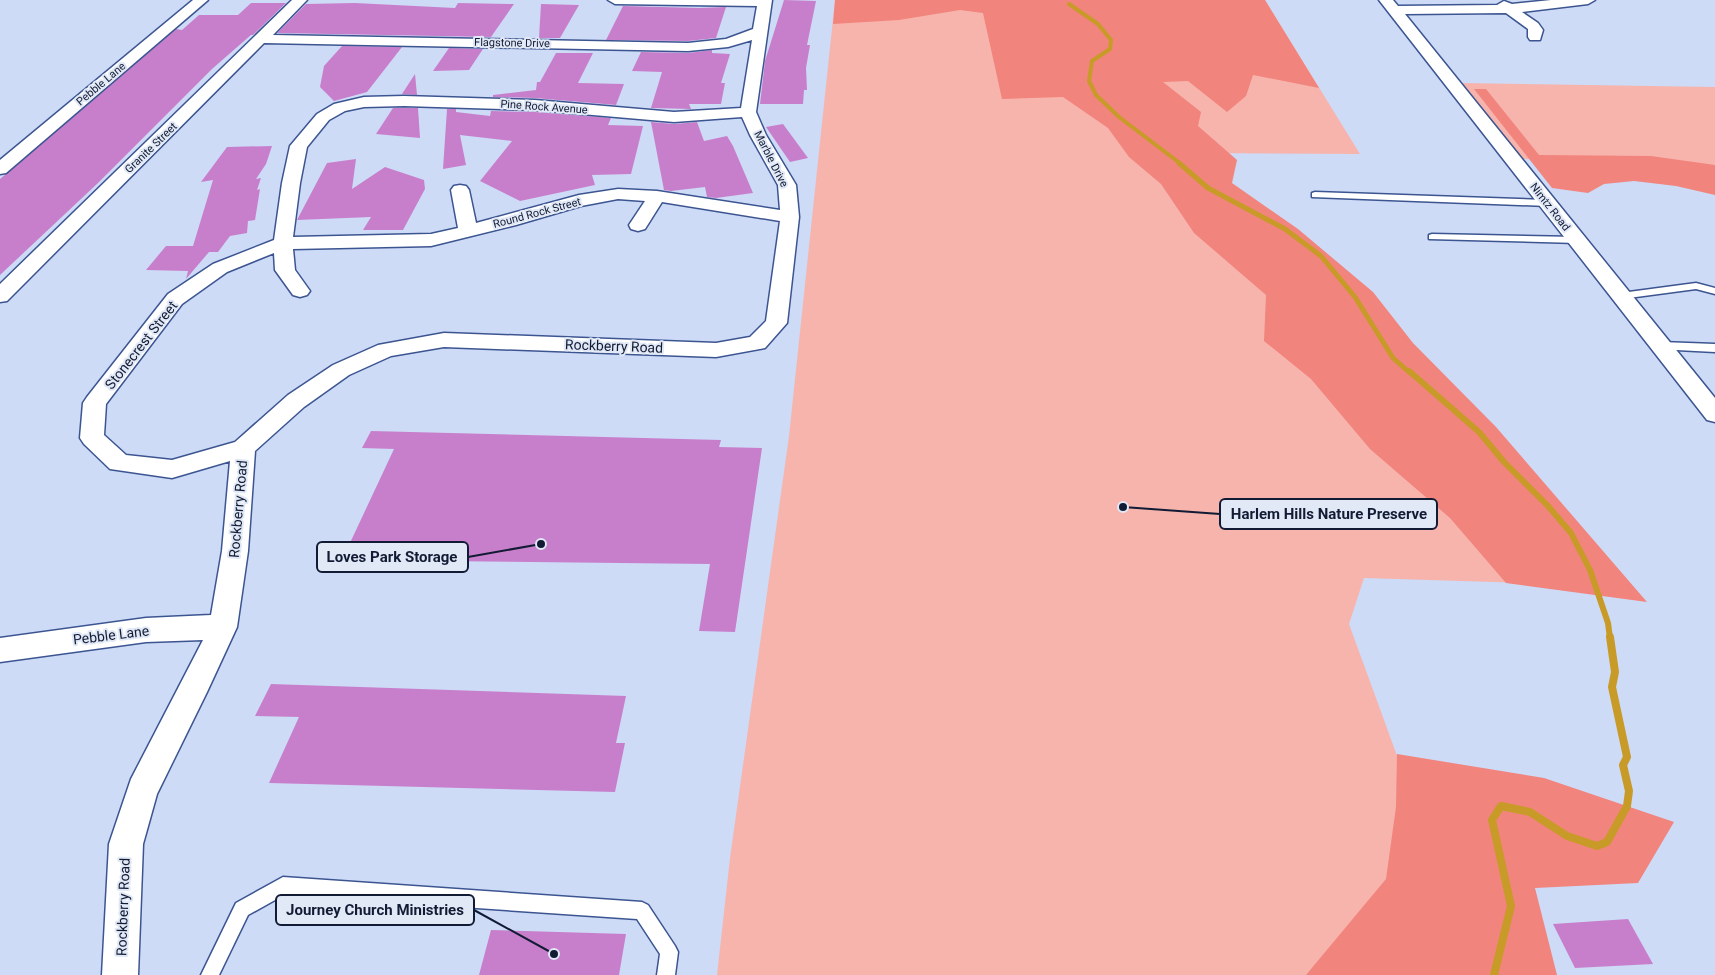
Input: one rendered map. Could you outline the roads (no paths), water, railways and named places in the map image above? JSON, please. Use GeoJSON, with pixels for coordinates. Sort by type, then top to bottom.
{"type":"FeatureCollection","features":[{"type":"Feature","properties":{"kind":"street","name":"Granite Street"},"geometry":{"type":"LineString","coordinates":[[0,296],[263,39],[300,0]]}},
{"type":"Feature","properties":{"kind":"street"},"geometry":{"type":"LineString","coordinates":[[615,0],[765,1],[748,112]]}},
{"type":"Feature","properties":{"kind":"street"},"geometry":{"type":"LineString","coordinates":[[1390,5],[1503,5],[1588,0]]}},
{"type":"Feature","properties":{"kind":"street","name":"Pebble Lane"},"geometry":{"type":"LineString","coordinates":[[0,169],[204,1]]}},
{"type":"Feature","properties":{"kind":"street","name":"Nimtz Road"},"geometry":{"type":"LineString","coordinates":[[1390,5],[1715,414]]}},
{"type":"Feature","properties":{"kind":"street"},"geometry":{"type":"LineString","coordinates":[[1503,5],[1533,26],[1536,30],[1535,37]]}},
{"type":"Feature","properties":{"kind":"street","name":"Flagstone Drive"},"geometry":{"type":"LineString","coordinates":[[263,39],[688,47],[728,43],[760,32]]}},
{"type":"Feature","properties":{"kind":"street","name":"Pine Rock Avenue"},"geometry":{"type":"LineString","coordinates":[[282,243],[299,146],[323,117],[340,107],[364,102],[404,101],[535,105],[674,117],[748,112]]}},
{"type":"Feature","properties":{"kind":"street","name":"Marble Drive"},"geometry":{"type":"LineString","coordinates":[[748,112],[758,135],[787,185],[790,217],[776,323],[757,343]]}},
{"type":"Feature","properties":{"kind":"street"},"geometry":{"type":"LineString","coordinates":[[460,190],[468,231]]}},
{"type":"Feature","properties":{"kind":"street","name":"Round Rock Street"},"geometry":{"type":"LineString","coordinates":[[282,243],[431,240],[580,201],[618,194],[657,196],[790,217]]}},
{"type":"Feature","properties":{"kind":"street"},"geometry":{"type":"LineString","coordinates":[[638,225],[657,196]]}},
{"type":"Feature","properties":{"kind":"street"},"geometry":{"type":"LineString","coordinates":[[282,243],[285,270],[300,291]]}},
{"type":"Feature","properties":{"kind":"street","name":"Stonecrest Street"},"geometry":{"type":"LineString","coordinates":[[243,448],[172,469],[119,463],[92,438],[95,403],[175,300],[220,268],[282,243]]}},
{"type":"Feature","properties":{"kind":"street","name":"Rockberry Road"},"geometry":{"type":"LineString","coordinates":[[120,975],[126,844],[142,790],[197,683],[223,627],[235,551],[243,448],[303,396],[341,370],[386,350],[444,340],[716,350],[757,343]]}},
{"type":"Feature","properties":{"kind":"street","name":"Pebble Lane"},"geometry":{"type":"LineString","coordinates":[[0,650],[146,630],[223,627]]}},
{"type":"Feature","properties":{"kind":"lane"},"geometry":{"type":"LineString","coordinates":[[1315,196],[1547,203]]}},
{"type":"Feature","properties":{"kind":"lane"},"geometry":{"type":"LineString","coordinates":[[1432,237],[1576,240]]}},
{"type":"Feature","properties":{"kind":"lane"},"geometry":{"type":"LineString","coordinates":[[1621,296],[1696,286],[1715,291]]}},
{"type":"Feature","properties":{"kind":"lane"},"geometry":{"type":"LineString","coordinates":[[1660,346],[1715,348]]}},
{"type":"Feature","properties":{"kind":"lane"},"geometry":{"type":"LineString","coordinates":[[210,975],[242,909],[283,886],[642,911],[669,952],[666,975]]}},
{"type":"Feature","properties":{"kind":"waterway"},"geometry":{"type":"LineString","coordinates":[[1069,4],[1098,24],[1111,40],[1110,49],[1092,61],[1089,81],[1096,95],[1119,117],[1181,164]]}},
{"type":"Feature","properties":{"kind":"waterway"},"geometry":{"type":"LineString","coordinates":[[1179,163],[1208,188],[1285,229],[1321,256],[1355,297],[1393,358],[1410,373]]}},
{"type":"Feature","properties":{"kind":"waterway"},"geometry":{"type":"LineString","coordinates":[[1409,371],[1479,432],[1504,462],[1548,506],[1571,533],[1590,570],[1608,623],[1610,638]]}},
{"type":"Feature","properties":{"kind":"waterway"},"geometry":{"type":"LineString","coordinates":[[1494,975],[1511,906],[1492,820],[1501,806],[1530,812],[1567,836],[1597,846],[1607,842],[1627,806],[1629,791],[1623,765],[1627,757],[1612,687],[1615,672],[1610,637]]}},
{"type":"Feature","properties":{"kind":"place","name":"Harlem Hills Nature Preserve"},"geometry":{"type":"Point","coordinates":[1123,507]}},
{"type":"Feature","properties":{"kind":"place","name":"Loves Park Storage"},"geometry":{"type":"Point","coordinates":[541,544]}},
{"type":"Feature","properties":{"kind":"place","name":"Journey Church Ministries"},"geometry":{"type":"Point","coordinates":[554,954]}}]}
